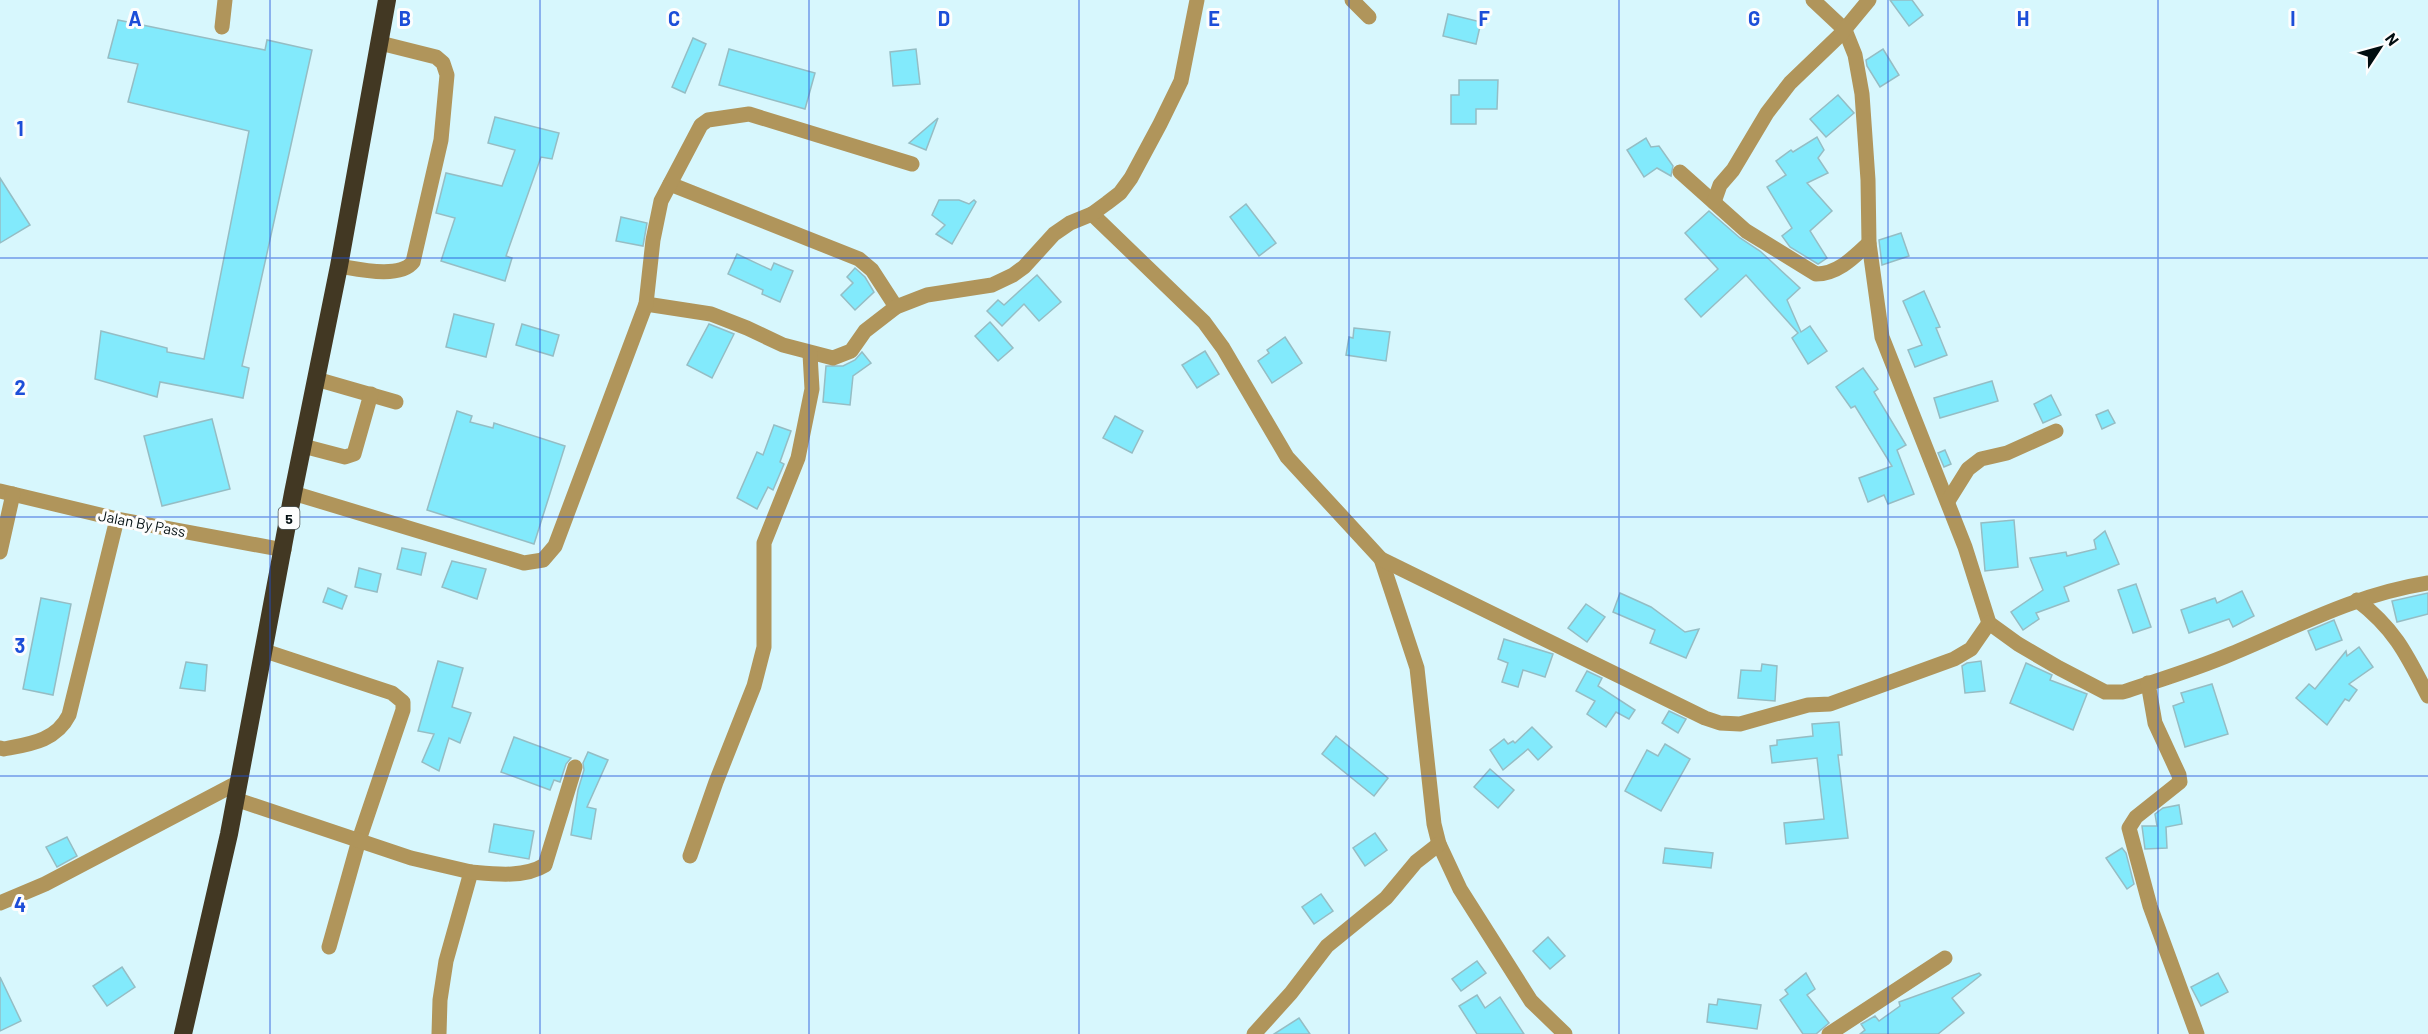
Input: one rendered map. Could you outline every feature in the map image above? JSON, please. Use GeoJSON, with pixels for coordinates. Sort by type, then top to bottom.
{"type":"FeatureCollection","features":[{"type":"Feature","properties":{"kind":"highway","name":"5"},"geometry":{"type":"LineString","coordinates":[[183,1034],[219,880],[265,651],[293,493],[339,266],[387,0]]}},
{"type":"Feature","properties":{"kind":"street"},"geometry":{"type":"LineString","coordinates":[[222,27],[225,0]]}},
{"type":"Feature","properties":{"kind":"street"},"geometry":{"type":"LineString","coordinates":[[646,304],[711,314],[783,345],[810,354],[833,358],[849,353],[857,346],[865,330],[896,307],[927,295],[1002,282],[1024,267],[1054,234],[1070,223],[1092,214],[1120,193],[1131,178],[1181,81],[1197,0]]}},
{"type":"Feature","properties":{"kind":"street"},"geometry":{"type":"LineString","coordinates":[[1352,0],[1369,17]]}},
{"type":"Feature","properties":{"kind":"street"},"geometry":{"type":"LineString","coordinates":[[1813,0],[1845,30],[1855,55],[1862,94],[1869,243],[1882,337],[1948,501],[1989,623],[2018,644],[2105,692],[2123,692],[2229,655],[2334,608],[2357,600],[2428,583]]}},
{"type":"Feature","properties":{"kind":"street"},"geometry":{"type":"LineString","coordinates":[[1714,202],[1720,185],[1733,170],[1767,113],[1790,83],[1845,30],[1869,0]]}},
{"type":"Feature","properties":{"kind":"street"},"geometry":{"type":"LineString","coordinates":[[339,266],[401,271],[410,266],[413,262],[441,140],[447,75],[443,63],[436,57],[380,43]]}},
{"type":"Feature","properties":{"kind":"street"},"geometry":{"type":"LineString","coordinates":[[293,493],[524,563],[543,560],[555,546],[646,304],[656,221],[661,201],[701,125],[708,120],[741,114],[754,115],[912,164]]}},
{"type":"Feature","properties":{"kind":"street"},"geometry":{"type":"LineString","coordinates":[[1680,172],[1746,231],[1816,274],[1839,268],[1869,243]]}},
{"type":"Feature","properties":{"kind":"street"},"geometry":{"type":"LineString","coordinates":[[670,184],[859,259],[872,270],[896,307]]}},
{"type":"Feature","properties":{"kind":"street"},"geometry":{"type":"LineString","coordinates":[[1092,214],[1204,322],[1223,348],[1287,457],[1382,559],[1705,718],[1720,723],[1740,724],[1808,705],[1830,704],[1954,659],[1971,650],[1989,623]]}},
{"type":"Feature","properties":{"kind":"street"},"geometry":{"type":"LineString","coordinates":[[690,856],[754,686],[764,647],[764,543],[798,458],[812,389],[810,354]]}},
{"type":"Feature","properties":{"kind":"street"},"geometry":{"type":"LineString","coordinates":[[316,379],[396,402]]}},
{"type":"Feature","properties":{"kind":"street"},"geometry":{"type":"LineString","coordinates":[[303,446],[345,458],[352,456],[371,394]]}},
{"type":"Feature","properties":{"kind":"street"},"geometry":{"type":"LineString","coordinates":[[1948,501],[1968,469],[1980,459],[2007,453],[2056,431]]}},
{"type":"Feature","properties":{"kind":"street"},"geometry":{"type":"LineString","coordinates":[[0,552],[7,492]]}},
{"type":"Feature","properties":{"kind":"street","name":"Jalan By Pass"},"geometry":{"type":"LineString","coordinates":[[7,492],[117,519],[284,550]]}},
{"type":"Feature","properties":{"kind":"street"},"geometry":{"type":"LineString","coordinates":[[0,748],[4,750],[52,736],[69,715],[117,519]]}},
{"type":"Feature","properties":{"kind":"street"},"geometry":{"type":"LineString","coordinates":[[1382,559],[1417,668],[1434,824],[1439,844],[1460,889],[1531,1001],[1565,1034]]}},
{"type":"Feature","properties":{"kind":"street"},"geometry":{"type":"LineString","coordinates":[[2357,600],[2379,616],[2390,629],[2403,647],[2428,696]]}},
{"type":"Feature","properties":{"kind":"street"},"geometry":{"type":"LineString","coordinates":[[265,651],[392,693],[403,702],[359,840],[329,947]]}},
{"type":"Feature","properties":{"kind":"street"},"geometry":{"type":"LineString","coordinates":[[2148,683],[2156,723],[2180,782],[2136,817],[2129,828],[2150,906],[2197,1034]]}},
{"type":"Feature","properties":{"kind":"street"},"geometry":{"type":"LineString","coordinates":[[0,903],[45,884],[237,790],[359,840],[411,858],[471,872],[509,874],[536,869],[545,865],[575,767]]}},
{"type":"Feature","properties":{"kind":"street"},"geometry":{"type":"LineString","coordinates":[[1254,1034],[1291,993],[1327,945],[1386,898],[1416,862],[1439,844]]}},
{"type":"Feature","properties":{"kind":"street"},"geometry":{"type":"LineString","coordinates":[[439,1034],[440,1000],[446,961],[471,872]]}},
{"type":"Feature","properties":{"kind":"street"},"geometry":{"type":"LineString","coordinates":[[1829,1034],[1945,958]]}},
{"type":"Feature","properties":{"kind":"building"},"geometry":{"type":"Polygon","coordinates":[[[1890,0],[1912,0],[1923,15],[1909,26],[1890,0]]]}},
{"type":"Feature","properties":{"kind":"building"},"geometry":{"type":"Polygon","coordinates":[[[1448,14],[1481,22],[1476,44],[1443,36],[1448,14]]]}},
{"type":"Feature","properties":{"kind":"building"},"geometry":{"type":"Polygon","coordinates":[[[118,20],[265,50],[267,40],[312,50],[242,366],[249,368],[243,398],[160,382],[157,397],[95,379],[101,331],[167,348],[167,352],[204,359],[249,131],[128,102],[138,64],[108,58],[118,20]]]}},
{"type":"Feature","properties":{"kind":"building"},"geometry":{"type":"Polygon","coordinates":[[[693,38],[706,44],[685,93],[672,87],[693,38]]]}},
{"type":"Feature","properties":{"kind":"building"},"geometry":{"type":"Polygon","coordinates":[[[729,49],[815,73],[805,109],[719,85],[729,49]]]}},
{"type":"Feature","properties":{"kind":"building"},"geometry":{"type":"Polygon","coordinates":[[[916,49],[920,84],[893,86],[890,52],[916,49]]]}},
{"type":"Feature","properties":{"kind":"building"},"geometry":{"type":"Polygon","coordinates":[[[1883,49],[1899,75],[1880,87],[1867,66],[1866,60],[1883,49]]]}},
{"type":"Feature","properties":{"kind":"building"},"geometry":{"type":"Polygon","coordinates":[[[1459,80],[1498,80],[1497,109],[1476,109],[1476,124],[1451,124],[1451,95],[1459,95],[1459,80]]]}},
{"type":"Feature","properties":{"kind":"building"},"geometry":{"type":"Polygon","coordinates":[[[1838,95],[1854,113],[1826,137],[1810,119],[1838,95]]]}},
{"type":"Feature","properties":{"kind":"building"},"geometry":{"type":"Polygon","coordinates":[[[495,117],[559,133],[552,159],[541,157],[506,256],[512,258],[505,281],[441,261],[455,218],[436,213],[446,173],[502,186],[515,150],[488,143],[495,117]]]}},
{"type":"Feature","properties":{"kind":"building"},"geometry":{"type":"Polygon","coordinates":[[[938,118],[926,150],[909,143],[938,118]]]}},
{"type":"Feature","properties":{"kind":"building"},"geometry":{"type":"Polygon","coordinates":[[[1817,137],[1824,150],[1818,158],[1828,173],[1807,183],[1832,211],[1810,231],[1827,258],[1818,264],[1790,247],[1782,236],[1792,228],[1767,187],[1786,175],[1776,161],[1791,150],[1793,152],[1817,137]]]}},
{"type":"Feature","properties":{"kind":"building"},"geometry":{"type":"Polygon","coordinates":[[[1646,138],[1651,147],[1659,146],[1673,166],[1671,176],[1657,168],[1644,177],[1627,150],[1646,138]]]}},
{"type":"Feature","properties":{"kind":"building"},"geometry":{"type":"Polygon","coordinates":[[[0,178],[30,225],[0,243],[0,178]]]}},
{"type":"Feature","properties":{"kind":"building"},"geometry":{"type":"Polygon","coordinates":[[[939,200],[959,200],[969,204],[974,200],[976,202],[952,244],[936,234],[945,225],[932,215],[939,200]]]}},
{"type":"Feature","properties":{"kind":"building"},"geometry":{"type":"Polygon","coordinates":[[[1246,204],[1276,243],[1259,256],[1230,217],[1246,204]]]}},
{"type":"Feature","properties":{"kind":"building"},"geometry":{"type":"Polygon","coordinates":[[[1709,211],[1740,238],[1760,251],[1800,288],[1787,300],[1801,332],[1810,326],[1827,351],[1808,364],[1792,338],[1798,333],[1746,275],[1701,317],[1685,299],[1718,269],[1685,233],[1709,211]]]}},
{"type":"Feature","properties":{"kind":"building"},"geometry":{"type":"Polygon","coordinates":[[[621,217],[647,223],[643,246],[616,241],[621,217]]]}},
{"type":"Feature","properties":{"kind":"building"},"geometry":{"type":"Polygon","coordinates":[[[1901,233],[1909,256],[1882,265],[1879,240],[1901,233]]]}},
{"type":"Feature","properties":{"kind":"building"},"geometry":{"type":"Polygon","coordinates":[[[737,254],[771,270],[774,263],[793,271],[780,302],[762,294],[763,290],[728,274],[737,254]]]}},
{"type":"Feature","properties":{"kind":"building"},"geometry":{"type":"Polygon","coordinates":[[[855,268],[865,277],[874,292],[855,310],[841,295],[853,283],[847,277],[855,268]]]}},
{"type":"Feature","properties":{"kind":"building"},"geometry":{"type":"Polygon","coordinates":[[[1037,275],[1061,302],[1039,321],[1024,304],[1002,326],[987,311],[998,300],[1004,305],[1037,275]]]}},
{"type":"Feature","properties":{"kind":"building"},"geometry":{"type":"Polygon","coordinates":[[[1924,291],[1940,327],[1936,328],[1947,355],[1915,367],[1908,350],[1922,345],[1903,301],[1924,291]]]}},
{"type":"Feature","properties":{"kind":"building"},"geometry":{"type":"Polygon","coordinates":[[[454,314],[494,324],[486,357],[446,347],[454,314]]]}},
{"type":"Feature","properties":{"kind":"building"},"geometry":{"type":"Polygon","coordinates":[[[990,322],[1013,348],[998,361],[975,336],[990,322]]]}},
{"type":"Feature","properties":{"kind":"building"},"geometry":{"type":"Polygon","coordinates":[[[522,324],[559,335],[553,356],[516,345],[522,324]]]}},
{"type":"Feature","properties":{"kind":"building"},"geometry":{"type":"Polygon","coordinates":[[[709,324],[734,334],[712,378],[687,365],[709,324]]]}},
{"type":"Feature","properties":{"kind":"building"},"geometry":{"type":"Polygon","coordinates":[[[1354,328],[1390,332],[1386,361],[1346,355],[1349,337],[1353,338],[1354,328]]]}},
{"type":"Feature","properties":{"kind":"building"},"geometry":{"type":"Polygon","coordinates":[[[1285,337],[1302,363],[1272,383],[1258,361],[1269,353],[1267,350],[1285,337]]]}},
{"type":"Feature","properties":{"kind":"building"},"geometry":{"type":"Polygon","coordinates":[[[1205,351],[1219,374],[1197,388],[1182,365],[1205,351]]]}},
{"type":"Feature","properties":{"kind":"building"},"geometry":{"type":"Polygon","coordinates":[[[862,352],[871,363],[853,376],[850,405],[823,402],[826,366],[843,366],[855,360],[862,352]]]}},
{"type":"Feature","properties":{"kind":"building"},"geometry":{"type":"Polygon","coordinates":[[[1863,368],[1878,389],[1874,392],[1906,445],[1897,450],[1914,494],[1888,504],[1884,495],[1868,502],[1859,478],[1892,466],[1855,406],[1851,408],[1836,387],[1863,368]]]}},
{"type":"Feature","properties":{"kind":"building"},"geometry":{"type":"Polygon","coordinates":[[[1992,381],[1998,401],[1940,418],[1934,398],[1992,381]]]}},
{"type":"Feature","properties":{"kind":"building"},"geometry":{"type":"Polygon","coordinates":[[[2051,395],[2061,415],[2043,423],[2034,404],[2051,395]]]}},
{"type":"Feature","properties":{"kind":"building"},"geometry":{"type":"Polygon","coordinates":[[[2108,410],[2115,423],[2102,429],[2096,415],[2108,410]]]}},
{"type":"Feature","properties":{"kind":"building"},"geometry":{"type":"Polygon","coordinates":[[[457,411],[472,416],[470,422],[493,428],[494,423],[565,446],[534,544],[427,510],[457,411]]]}},
{"type":"Feature","properties":{"kind":"building"},"geometry":{"type":"Polygon","coordinates":[[[1115,416],[1143,431],[1132,453],[1103,438],[1115,416]]]}},
{"type":"Feature","properties":{"kind":"building"},"geometry":{"type":"Polygon","coordinates":[[[212,419],[230,489],[162,506],[144,436],[212,419]]]}},
{"type":"Feature","properties":{"kind":"building"},"geometry":{"type":"Polygon","coordinates":[[[774,425],[791,431],[780,462],[784,464],[773,490],[768,487],[757,509],[737,498],[757,452],[763,455],[774,425]]]}},
{"type":"Feature","properties":{"kind":"building"},"geometry":{"type":"Polygon","coordinates":[[[1945,450],[1951,464],[1944,467],[1938,453],[1945,450]]]}},
{"type":"Feature","properties":{"kind":"building"},"geometry":{"type":"Polygon","coordinates":[[[2014,520],[2018,567],[1985,571],[1981,523],[2014,520]]]}},
{"type":"Feature","properties":{"kind":"building"},"geometry":{"type":"Polygon","coordinates":[[[2105,531],[2119,564],[2064,587],[2069,601],[2036,613],[2039,619],[2023,630],[2011,612],[2043,590],[2030,558],[2066,552],[2067,556],[2096,549],[2094,540],[2105,531]]]}},
{"type":"Feature","properties":{"kind":"building"},"geometry":{"type":"Polygon","coordinates":[[[402,548],[426,553],[421,575],[397,569],[402,548]]]}},
{"type":"Feature","properties":{"kind":"building"},"geometry":{"type":"Polygon","coordinates":[[[452,561],[486,569],[477,599],[442,587],[452,561]]]}},
{"type":"Feature","properties":{"kind":"building"},"geometry":{"type":"Polygon","coordinates":[[[359,568],[381,574],[377,592],[355,587],[359,568]]]}},
{"type":"Feature","properties":{"kind":"building"},"geometry":{"type":"Polygon","coordinates":[[[2136,584],[2151,627],[2133,633],[2118,590],[2136,584]]]}},
{"type":"Feature","properties":{"kind":"building"},"geometry":{"type":"Polygon","coordinates":[[[328,588],[347,596],[342,609],[323,602],[328,588]]]}},
{"type":"Feature","properties":{"kind":"building"},"geometry":{"type":"Polygon","coordinates":[[[2242,591],[2254,616],[2233,627],[2229,619],[2189,633],[2181,610],[2215,598],[2217,603],[2242,591]]]}},
{"type":"Feature","properties":{"kind":"building"},"geometry":{"type":"Polygon","coordinates":[[[1620,593],[1651,607],[1685,632],[1699,629],[1686,658],[1650,643],[1655,630],[1613,612],[1620,593]]]}},
{"type":"Feature","properties":{"kind":"building"},"geometry":{"type":"Polygon","coordinates":[[[2428,593],[2428,614],[2397,622],[2392,601],[2428,593]]]}},
{"type":"Feature","properties":{"kind":"building"},"geometry":{"type":"Polygon","coordinates":[[[41,598],[71,604],[53,695],[23,689],[41,598]]]}},
{"type":"Feature","properties":{"kind":"building"},"geometry":{"type":"Polygon","coordinates":[[[1586,604],[1605,617],[1587,642],[1568,628],[1586,604]]]}},
{"type":"Feature","properties":{"kind":"building"},"geometry":{"type":"Polygon","coordinates":[[[2334,620],[2342,640],[2316,650],[2308,631],[2334,620]]]}},
{"type":"Feature","properties":{"kind":"building"},"geometry":{"type":"Polygon","coordinates":[[[1504,639],[1553,654],[1545,677],[1523,670],[1518,687],[1502,682],[1508,663],[1498,659],[1504,639]]]}},
{"type":"Feature","properties":{"kind":"building"},"geometry":{"type":"Polygon","coordinates":[[[2359,647],[2373,667],[2349,684],[2357,690],[2349,701],[2345,699],[2327,725],[2296,698],[2309,684],[2315,689],[2346,651],[2347,656],[2359,647]]]}},
{"type":"Feature","properties":{"kind":"building"},"geometry":{"type":"Polygon","coordinates":[[[438,661],[463,668],[452,707],[471,713],[460,743],[449,738],[439,771],[422,762],[434,734],[418,731],[438,661]]]}},
{"type":"Feature","properties":{"kind":"building"},"geometry":{"type":"Polygon","coordinates":[[[1981,661],[1985,691],[1965,693],[1962,666],[1981,661]]]}},
{"type":"Feature","properties":{"kind":"building"},"geometry":{"type":"Polygon","coordinates":[[[186,662],[207,665],[205,691],[180,688],[186,662]]]}},
{"type":"Feature","properties":{"kind":"building"},"geometry":{"type":"Polygon","coordinates":[[[2026,663],[2052,675],[2050,680],[2087,694],[2073,730],[2010,703],[2026,663]]]}},
{"type":"Feature","properties":{"kind":"building"},"geometry":{"type":"Polygon","coordinates":[[[1762,664],[1777,666],[1775,701],[1738,698],[1741,670],[1761,671],[1762,664]]]}},
{"type":"Feature","properties":{"kind":"building"},"geometry":{"type":"Polygon","coordinates":[[[1587,671],[1602,678],[1598,686],[1635,710],[1629,719],[1616,712],[1606,727],[1587,714],[1595,701],[1576,691],[1587,671]]]}},
{"type":"Feature","properties":{"kind":"building"},"geometry":{"type":"Polygon","coordinates":[[[2212,684],[2228,734],[2185,747],[2173,706],[2184,702],[2181,693],[2212,684]]]}},
{"type":"Feature","properties":{"kind":"building"},"geometry":{"type":"Polygon","coordinates":[[[1669,711],[1686,719],[1678,733],[1662,723],[1669,711]]]}},
{"type":"Feature","properties":{"kind":"building"},"geometry":{"type":"Polygon","coordinates":[[[1839,722],[1842,755],[1838,755],[1848,838],[1786,844],[1784,823],[1824,819],[1817,758],[1772,763],[1770,746],[1777,745],[1777,740],[1813,736],[1812,724],[1839,722]]]}},
{"type":"Feature","properties":{"kind":"building"},"geometry":{"type":"Polygon","coordinates":[[[1532,727],[1552,747],[1538,760],[1528,749],[1503,770],[1490,750],[1504,739],[1508,744],[1513,741],[1515,743],[1532,727]]]}},
{"type":"Feature","properties":{"kind":"building"},"geometry":{"type":"Polygon","coordinates":[[[1336,736],[1388,778],[1374,796],[1322,754],[1336,736]]]}},
{"type":"Feature","properties":{"kind":"building"},"geometry":{"type":"Polygon","coordinates":[[[514,737],[571,758],[566,764],[560,782],[554,780],[550,790],[501,772],[514,737]]]}},
{"type":"Feature","properties":{"kind":"building"},"geometry":{"type":"Polygon","coordinates":[[[1665,744],[1690,759],[1661,811],[1625,791],[1647,750],[1658,756],[1665,744]]]}},
{"type":"Feature","properties":{"kind":"building"},"geometry":{"type":"Polygon","coordinates":[[[588,752],[608,760],[587,807],[596,809],[591,839],[571,835],[578,790],[584,770],[583,763],[588,752]]]}},
{"type":"Feature","properties":{"kind":"building"},"geometry":{"type":"Polygon","coordinates":[[[1490,769],[1514,790],[1498,808],[1474,787],[1490,769]]]}},
{"type":"Feature","properties":{"kind":"building"},"geometry":{"type":"Polygon","coordinates":[[[2179,805],[2182,824],[2166,827],[2167,848],[2145,849],[2142,826],[2157,826],[2155,814],[2163,808],[2179,805]]]}},
{"type":"Feature","properties":{"kind":"building"},"geometry":{"type":"Polygon","coordinates":[[[494,824],[534,831],[529,859],[489,852],[494,824]]]}},
{"type":"Feature","properties":{"kind":"building"},"geometry":{"type":"Polygon","coordinates":[[[1375,833],[1387,850],[1365,866],[1353,848],[1375,833]]]}},
{"type":"Feature","properties":{"kind":"building"},"geometry":{"type":"Polygon","coordinates":[[[67,837],[77,856],[57,867],[46,847],[67,837]]]}},
{"type":"Feature","properties":{"kind":"building"},"geometry":{"type":"Polygon","coordinates":[[[1665,848],[1713,853],[1711,868],[1663,863],[1665,848]]]}},
{"type":"Feature","properties":{"kind":"building"},"geometry":{"type":"Polygon","coordinates":[[[2122,848],[2126,853],[2134,884],[2127,889],[2106,858],[2122,848]]]}},
{"type":"Feature","properties":{"kind":"building"},"geometry":{"type":"Polygon","coordinates":[[[1321,894],[1333,911],[1314,924],[1302,907],[1321,894]]]}},
{"type":"Feature","properties":{"kind":"building"},"geometry":{"type":"Polygon","coordinates":[[[1548,937],[1565,956],[1550,969],[1533,951],[1548,937]]]}},
{"type":"Feature","properties":{"kind":"building"},"geometry":{"type":"Polygon","coordinates":[[[1477,961],[1486,973],[1461,991],[1452,979],[1477,961]]]}},
{"type":"Feature","properties":{"kind":"building"},"geometry":{"type":"Polygon","coordinates":[[[122,967],[135,987],[107,1006],[93,986],[122,967]]]}},
{"type":"Feature","properties":{"kind":"building"},"geometry":{"type":"Polygon","coordinates":[[[1806,973],[1815,989],[1807,995],[1829,1023],[1816,1034],[1803,1034],[1780,1000],[1788,994],[1785,990],[1806,973]]]}},
{"type":"Feature","properties":{"kind":"building"},"geometry":{"type":"Polygon","coordinates":[[[1979,973],[1981,975],[1952,998],[1964,1013],[1938,1034],[1860,1034],[1865,1030],[1861,1024],[1875,1016],[1879,1021],[1900,1006],[1899,1002],[1979,973]]]}},
{"type":"Feature","properties":{"kind":"building"},"geometry":{"type":"Polygon","coordinates":[[[2218,973],[2228,992],[2201,1006],[2191,987],[2218,973]]]}},
{"type":"Feature","properties":{"kind":"building"},"geometry":{"type":"Polygon","coordinates":[[[0,977],[21,1021],[0,1031],[0,977]]]}},
{"type":"Feature","properties":{"kind":"building"},"geometry":{"type":"Polygon","coordinates":[[[1477,995],[1485,1008],[1500,997],[1524,1034],[1477,1034],[1459,1006],[1477,995]]]}},
{"type":"Feature","properties":{"kind":"building"},"geometry":{"type":"Polygon","coordinates":[[[1718,999],[1761,1005],[1757,1029],[1707,1022],[1709,1004],[1717,1005],[1718,999]]]}},
{"type":"Feature","properties":{"kind":"building"},"geometry":{"type":"Polygon","coordinates":[[[1299,1018],[1310,1034],[1274,1034],[1299,1018]]]}}]}
